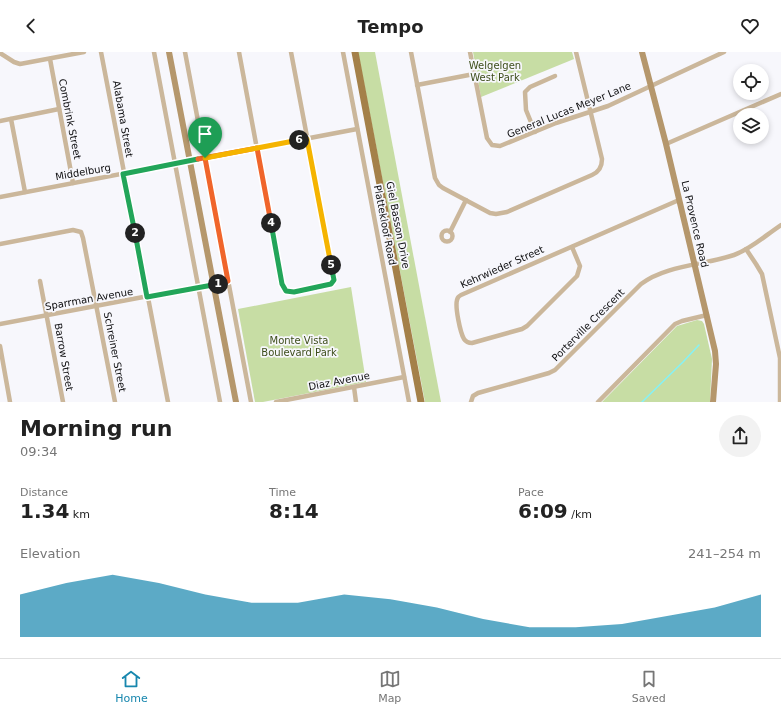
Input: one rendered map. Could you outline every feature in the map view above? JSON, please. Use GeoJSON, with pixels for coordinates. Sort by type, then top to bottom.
{"type":"FeatureCollection","features":[{"type":"Feature","properties":{"kind":"main road","name":"Giel Basson Drive"},"geometry":{"type":"LineString","coordinates":[[355,52],[421,402]]}},
{"type":"Feature","properties":{"kind":"street"},"geometry":{"type":"LineString","coordinates":[[0,53],[20,64],[84,52]]}},
{"type":"Feature","properties":{"kind":"street","name":"Alabama Street"},"geometry":{"type":"LineString","coordinates":[[101,52],[123,174],[168,402]]}},
{"type":"Feature","properties":{"kind":"street"},"geometry":{"type":"LineString","coordinates":[[154,52],[220,402]]}},
{"type":"Feature","properties":{"kind":"street"},"geometry":{"type":"LineString","coordinates":[[170,52],[236,402]]}},
{"type":"Feature","properties":{"kind":"street"},"geometry":{"type":"LineString","coordinates":[[185,52],[251,402]]}},
{"type":"Feature","properties":{"kind":"street"},"geometry":{"type":"LineString","coordinates":[[238,52],[282,284],[286,291],[294,292],[331,284],[334,280],[291,52]]}},
{"type":"Feature","properties":{"kind":"street","name":"Plattekloof Road"},"geometry":{"type":"LineString","coordinates":[[343,52],[409,402]]}},
{"type":"Feature","properties":{"kind":"street"},"geometry":{"type":"LineString","coordinates":[[411,52],[435,178],[439,185],[490,213],[496,214],[503,214],[596,173],[601,165],[602,159],[576,52]]}},
{"type":"Feature","properties":{"kind":"street","name":"General Lucas Meyer Lane"},"geometry":{"type":"LineString","coordinates":[[470,52],[486,135],[490,143],[495,146],[503,146],[556,123],[590,113],[724,52]]}},
{"type":"Feature","properties":{"kind":"street","name":"La Provence Road"},"geometry":{"type":"LineString","coordinates":[[642,52],[652,86],[716,358],[713,402]]}},
{"type":"Feature","properties":{"kind":"street","name":"Combrink Street"},"geometry":{"type":"LineString","coordinates":[[50,59],[73,183]]}},
{"type":"Feature","properties":{"kind":"street"},"geometry":{"type":"LineString","coordinates":[[417,85],[474,74]]}},
{"type":"Feature","properties":{"kind":"street"},"geometry":{"type":"LineString","coordinates":[[535,132],[526,110],[525,92],[555,76]]}},
{"type":"Feature","properties":{"kind":"street"},"geometry":{"type":"LineString","coordinates":[[666,144],[781,94]]}},
{"type":"Feature","properties":{"kind":"street"},"geometry":{"type":"LineString","coordinates":[[0,121],[59,109]]}},
{"type":"Feature","properties":{"kind":"street"},"geometry":{"type":"LineString","coordinates":[[11,119],[25,192]]}},
{"type":"Feature","properties":{"kind":"street","name":"Middelburg"},"geometry":{"type":"LineString","coordinates":[[0,197],[357,129]]}},
{"type":"Feature","properties":{"kind":"street"},"geometry":{"type":"LineString","coordinates":[[450,232],[466,200]]}},
{"type":"Feature","properties":{"kind":"street","name":"Kehrwieder Street"},"geometry":{"type":"LineString","coordinates":[[572,247],[579,263],[577,276],[527,326],[522,329],[472,343],[465,340],[457,309],[457,301],[461,295],[679,200]]}},
{"type":"Feature","properties":{"kind":"street","name":"Porterville Crescent"},"geometry":{"type":"LineString","coordinates":[[471,402],[473,396],[478,393],[555,370],[645,281],[658,275],[733,256],[781,225]]}},
{"type":"Feature","properties":{"kind":"street","name":"Schreiner Street"},"geometry":{"type":"LineString","coordinates":[[0,244],[73,230],[81,232],[84,238],[115,402]]}},
{"type":"Feature","properties":{"kind":"street"},"geometry":{"type":"LineString","coordinates":[[746,249],[762,274],[781,364],[780,402]]}},
{"type":"Feature","properties":{"kind":"street","name":"Barrow Street"},"geometry":{"type":"LineString","coordinates":[[40,281],[63,402]]}},
{"type":"Feature","properties":{"kind":"street","name":"Sparrman Avenue"},"geometry":{"type":"LineString","coordinates":[[0,324],[198,288],[228,281]]}},
{"type":"Feature","properties":{"kind":"street"},"geometry":{"type":"LineString","coordinates":[[598,402],[675,324],[707,315]]}},
{"type":"Feature","properties":{"kind":"street"},"geometry":{"type":"LineString","coordinates":[[0,346],[10,402]]}},
{"type":"Feature","properties":{"kind":"street","name":"Diaz Avenue"},"geometry":{"type":"LineString","coordinates":[[276,402],[404,377]]}},
{"type":"Feature","properties":{"kind":"street"},"geometry":{"type":"LineString","coordinates":[[354,387],[356,402]]}},
{"type":"Feature","properties":{"kind":"street"},"geometry":{"type":"LineString","coordinates":[[304,396],[305,402]]}},
{"type":"Feature","properties":{"kind":"green space"},"geometry":{"type":"Polygon","coordinates":[[[358,52],[375,52],[441,402],[425,402],[358,52]]]}},
{"type":"Feature","properties":{"kind":"green space","name":"Welgelgen West Park"},"geometry":{"type":"Polygon","coordinates":[[[473,52],[572,52],[574,59],[481,97],[473,52]]]}},
{"type":"Feature","properties":{"kind":"green space","name":"Monte Vista Boulevard Park"},"geometry":{"type":"Polygon","coordinates":[[[351,287],[366,382],[263,402],[255,402],[238,309],[351,287]]]}},
{"type":"Feature","properties":{"kind":"green space"},"geometry":{"type":"Polygon","coordinates":[[[697,320],[702,321],[704,324],[712,359],[710,402],[602,402],[677,326],[697,320]]]}},
{"type":"Feature","properties":{"kind":"waterway"},"geometry":{"type":"LineString","coordinates":[[642,402],[699,345]]}},
{"type":"Feature","properties":{"kind":"route"},"geometry":{"type":"LineString","coordinates":[[205,158],[228,281],[147,297],[123,174],[257,148],[284,289],[289,292],[294,292],[331,284],[334,280],[307,139],[257,148],[205,158]]}}]}
